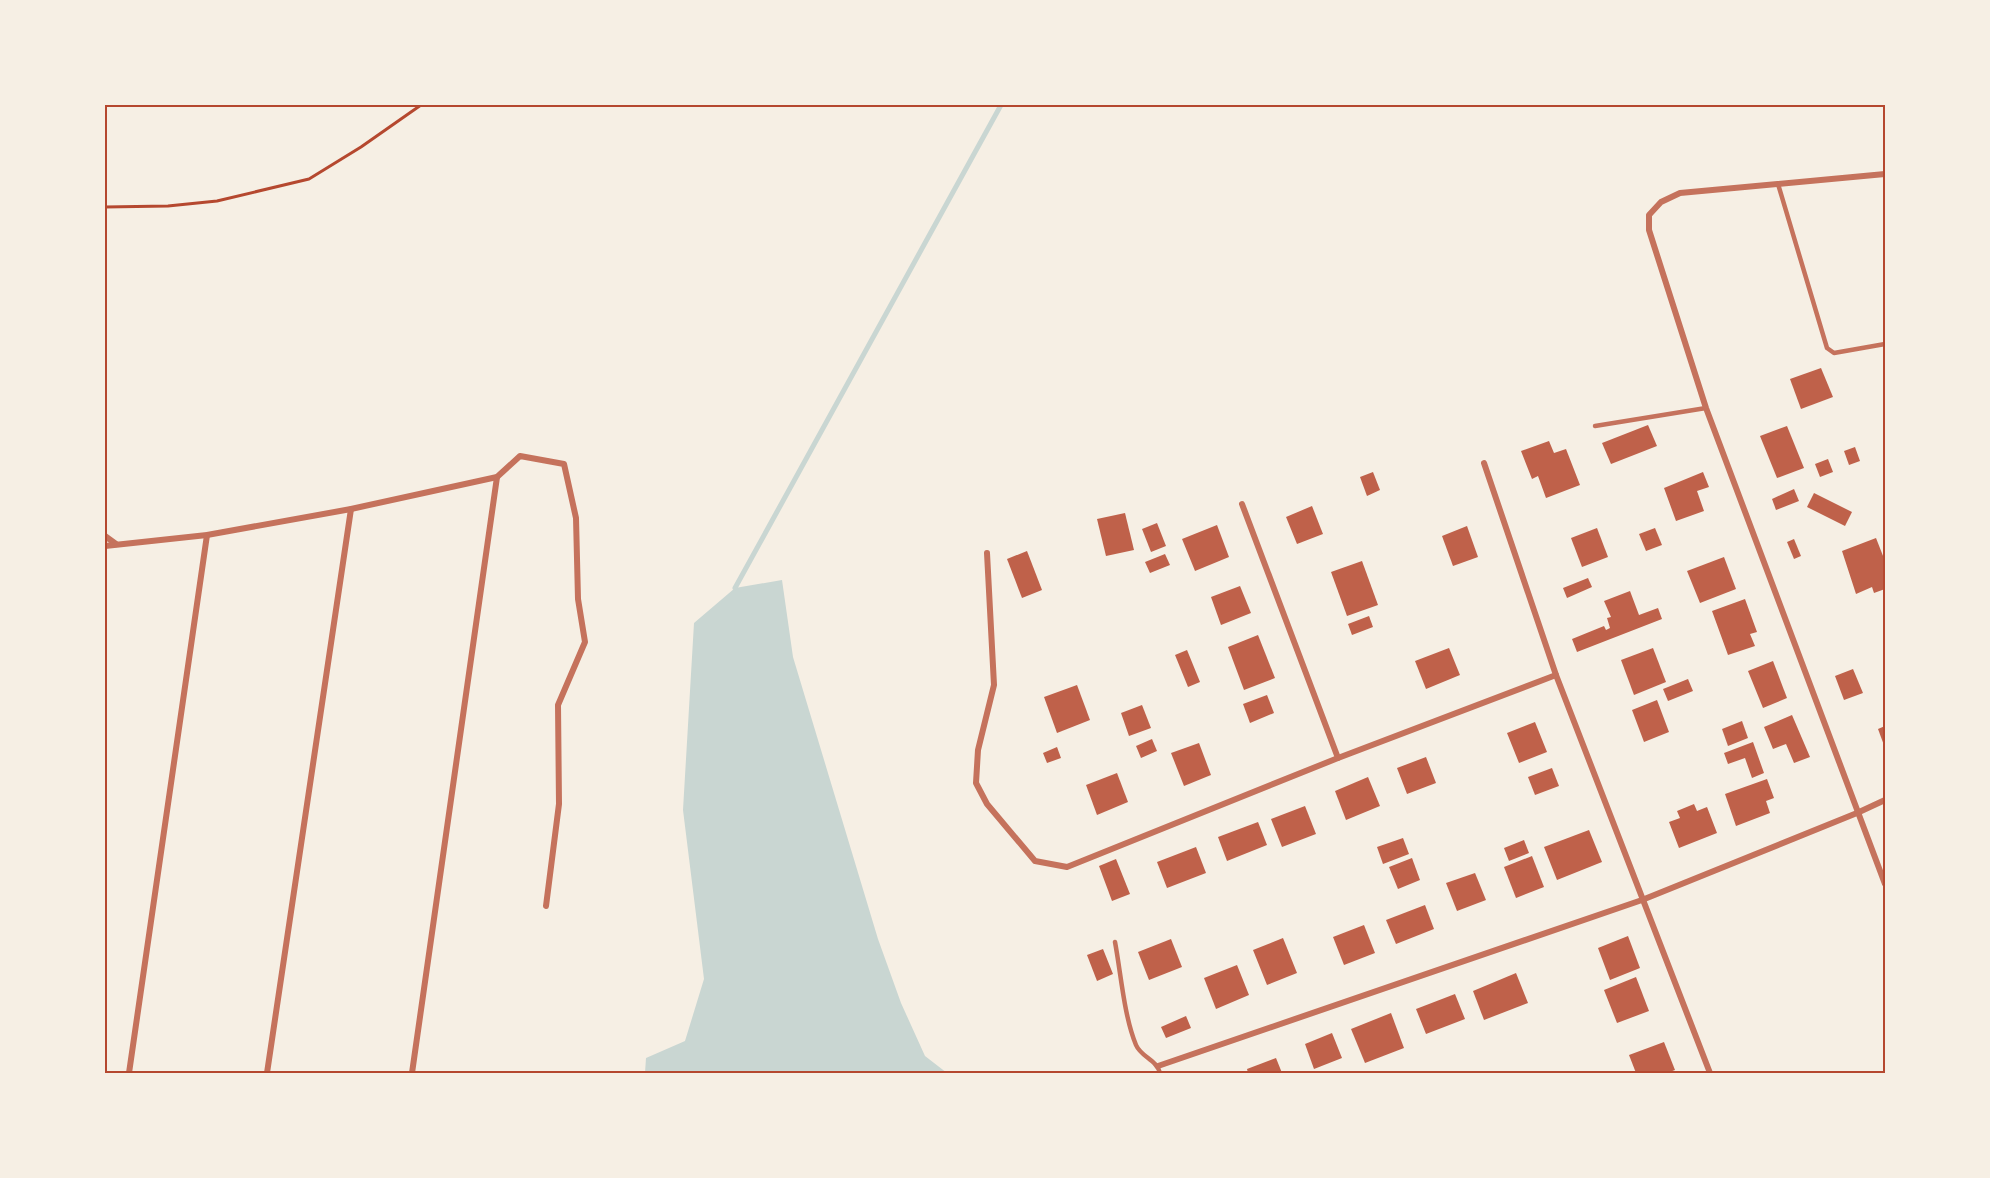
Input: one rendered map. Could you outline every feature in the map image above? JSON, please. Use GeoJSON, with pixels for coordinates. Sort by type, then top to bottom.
{"type":"FeatureCollection","features":[{"type":"Feature","properties":{"kind":"street"},"geometry":{"type":"LineString","coordinates":[[1885,174],[1680,193],[1661,202],[1649,215],[1649,230],[1706,408],[1885,884]]}},
{"type":"Feature","properties":{"kind":"street"},"geometry":{"type":"LineString","coordinates":[[105,546],[207,535],[351,509],[497,477],[520,456],[564,464],[576,518],[578,599],[585,642],[558,705],[559,804],[546,906]]}},
{"type":"Feature","properties":{"kind":"street"},"geometry":{"type":"LineString","coordinates":[[1484,464],[1556,675],[1710,1073]]}},
{"type":"Feature","properties":{"kind":"street"},"geometry":{"type":"LineString","coordinates":[[412,1073],[497,477]]}},
{"type":"Feature","properties":{"kind":"street"},"geometry":{"type":"LineString","coordinates":[[1242,504],[1338,758]]}},
{"type":"Feature","properties":{"kind":"street"},"geometry":{"type":"LineString","coordinates":[[267,1073],[351,509]]}},
{"type":"Feature","properties":{"kind":"street"},"geometry":{"type":"LineString","coordinates":[[129,1073],[207,535]]}},
{"type":"Feature","properties":{"kind":"street"},"geometry":{"type":"LineString","coordinates":[[105,536],[116,544]]}},
{"type":"Feature","properties":{"kind":"street"},"geometry":{"type":"LineString","coordinates":[[987,553],[994,685],[978,750],[976,783],[987,804],[1035,861],[1067,867],[1338,758],[1556,675]]}},
{"type":"Feature","properties":{"kind":"street"},"geometry":{"type":"LineString","coordinates":[[1159,1070],[1642,900],[1885,800]]}},
{"type":"Feature","properties":{"kind":"lane"},"geometry":{"type":"LineString","coordinates":[[1778,184],[1827,348],[1834,353],[1885,344]]}},
{"type":"Feature","properties":{"kind":"lane"},"geometry":{"type":"LineString","coordinates":[[1596,426],[1706,408]]}},
{"type":"Feature","properties":{"kind":"lane"},"geometry":{"type":"LineString","coordinates":[[1115,942],[1137,1048],[1159,1070]]}},
{"type":"Feature","properties":{"kind":"path"},"geometry":{"type":"LineString","coordinates":[[105,207],[168,206],[217,201],[274,189],[309,178],[361,147],[421,105]]}},
{"type":"Feature","properties":{"kind":"shaded area"},"geometry":{"type":"Polygon","coordinates":[[[782,580],[793,657],[878,939],[901,1003],[925,1056],[947,1073],[645,1073],[646,1058],[685,1041],[704,979],[683,810],[694,623],[735,588],[782,580]]]}},
{"type":"Feature","properties":{"kind":"building"},"geometry":{"type":"Polygon","coordinates":[[[1821,368],[1833,397],[1801,409],[1790,379],[1821,368]]]}},
{"type":"Feature","properties":{"kind":"building"},"geometry":{"type":"Polygon","coordinates":[[[1648,425],[1657,446],[1611,464],[1602,443],[1648,425]]]}},
{"type":"Feature","properties":{"kind":"building"},"geometry":{"type":"Polygon","coordinates":[[[1787,426],[1804,468],[1777,478],[1760,436],[1787,426]]]}},
{"type":"Feature","properties":{"kind":"building"},"geometry":{"type":"Polygon","coordinates":[[[1549,441],[1554,453],[1566,449],[1580,485],[1546,498],[1538,476],[1532,479],[1521,451],[1549,441]]]}},
{"type":"Feature","properties":{"kind":"building"},"geometry":{"type":"Polygon","coordinates":[[[1855,447],[1860,461],[1849,465],[1844,451],[1855,447]]]}},
{"type":"Feature","properties":{"kind":"building"},"geometry":{"type":"Polygon","coordinates":[[[1828,459],[1833,472],[1820,477],[1815,464],[1828,459]]]}},
{"type":"Feature","properties":{"kind":"building"},"geometry":{"type":"Polygon","coordinates":[[[1373,472],[1380,490],[1367,496],[1360,477],[1373,472]]]}},
{"type":"Feature","properties":{"kind":"building"},"geometry":{"type":"Polygon","coordinates":[[[1703,472],[1709,487],[1697,491],[1704,511],[1676,521],[1664,488],[1703,472]]]}},
{"type":"Feature","properties":{"kind":"building"},"geometry":{"type":"Polygon","coordinates":[[[1794,489],[1799,501],[1776,510],[1772,499],[1794,489]]]}},
{"type":"Feature","properties":{"kind":"building"},"geometry":{"type":"Polygon","coordinates":[[[1814,493],[1852,512],[1845,526],[1807,507],[1814,493]]]}},
{"type":"Feature","properties":{"kind":"building"},"geometry":{"type":"Polygon","coordinates":[[[1312,506],[1323,534],[1297,544],[1286,517],[1312,506]]]}},
{"type":"Feature","properties":{"kind":"building"},"geometry":{"type":"Polygon","coordinates":[[[1125,513],[1134,550],[1106,556],[1097,519],[1125,513]]]}},
{"type":"Feature","properties":{"kind":"building"},"geometry":{"type":"Polygon","coordinates":[[[1157,523],[1166,546],[1151,552],[1142,529],[1157,523]]]}},
{"type":"Feature","properties":{"kind":"building"},"geometry":{"type":"Polygon","coordinates":[[[1217,525],[1229,557],[1195,571],[1182,539],[1217,525]]]}},
{"type":"Feature","properties":{"kind":"building"},"geometry":{"type":"Polygon","coordinates":[[[1467,526],[1478,557],[1453,566],[1442,536],[1467,526]]]}},
{"type":"Feature","properties":{"kind":"building"},"geometry":{"type":"Polygon","coordinates":[[[1597,528],[1608,557],[1582,567],[1571,538],[1597,528]]]}},
{"type":"Feature","properties":{"kind":"building"},"geometry":{"type":"Polygon","coordinates":[[[1655,528],[1662,545],[1646,551],[1639,534],[1655,528]]]}},
{"type":"Feature","properties":{"kind":"building"},"geometry":{"type":"Polygon","coordinates":[[[1876,538],[1885,561],[1885,589],[1874,593],[1872,587],[1856,594],[1842,551],[1876,538]]]}},
{"type":"Feature","properties":{"kind":"building"},"geometry":{"type":"Polygon","coordinates":[[[1794,539],[1801,556],[1794,559],[1787,542],[1794,539]]]}},
{"type":"Feature","properties":{"kind":"building"},"geometry":{"type":"Polygon","coordinates":[[[1027,551],[1042,590],[1022,598],[1007,559],[1027,551]]]}},
{"type":"Feature","properties":{"kind":"building"},"geometry":{"type":"Polygon","coordinates":[[[1165,554],[1170,565],[1150,573],[1145,562],[1165,554]]]}},
{"type":"Feature","properties":{"kind":"building"},"geometry":{"type":"Polygon","coordinates":[[[1724,557],[1736,589],[1700,603],[1687,571],[1724,557]]]}},
{"type":"Feature","properties":{"kind":"building"},"geometry":{"type":"Polygon","coordinates":[[[1362,561],[1378,605],[1347,616],[1331,572],[1362,561]]]}},
{"type":"Feature","properties":{"kind":"building"},"geometry":{"type":"Polygon","coordinates":[[[1588,578],[1592,587],[1567,598],[1563,588],[1588,578]]]}},
{"type":"Feature","properties":{"kind":"building"},"geometry":{"type":"Polygon","coordinates":[[[1240,586],[1251,613],[1221,625],[1211,597],[1240,586]]]}},
{"type":"Feature","properties":{"kind":"building"},"geometry":{"type":"Polygon","coordinates":[[[1630,591],[1639,615],[1658,608],[1662,619],[1577,652],[1572,639],[1604,626],[1606,630],[1610,628],[1607,618],[1611,617],[1604,601],[1630,591]]]}},
{"type":"Feature","properties":{"kind":"building"},"geometry":{"type":"Polygon","coordinates":[[[1745,599],[1757,632],[1750,634],[1755,646],[1728,655],[1712,611],[1745,599]]]}},
{"type":"Feature","properties":{"kind":"building"},"geometry":{"type":"Polygon","coordinates":[[[1369,616],[1373,627],[1352,635],[1348,624],[1369,616]]]}},
{"type":"Feature","properties":{"kind":"building"},"geometry":{"type":"Polygon","coordinates":[[[1258,635],[1275,678],[1244,690],[1228,647],[1258,635]]]}},
{"type":"Feature","properties":{"kind":"building"},"geometry":{"type":"Polygon","coordinates":[[[1449,648],[1460,675],[1426,689],[1415,661],[1449,648]]]}},
{"type":"Feature","properties":{"kind":"building"},"geometry":{"type":"Polygon","coordinates":[[[1653,648],[1666,682],[1634,695],[1621,660],[1653,648]]]}},
{"type":"Feature","properties":{"kind":"building"},"geometry":{"type":"Polygon","coordinates":[[[1187,650],[1200,682],[1188,687],[1175,655],[1187,650]]]}},
{"type":"Feature","properties":{"kind":"building"},"geometry":{"type":"Polygon","coordinates":[[[1773,661],[1787,698],[1763,708],[1748,671],[1773,661]]]}},
{"type":"Feature","properties":{"kind":"building"},"geometry":{"type":"Polygon","coordinates":[[[1853,669],[1863,693],[1844,700],[1835,676],[1853,669]]]}},
{"type":"Feature","properties":{"kind":"building"},"geometry":{"type":"Polygon","coordinates":[[[1688,679],[1693,691],[1668,701],[1663,689],[1688,679]]]}},
{"type":"Feature","properties":{"kind":"building"},"geometry":{"type":"Polygon","coordinates":[[[1077,685],[1090,720],[1057,733],[1044,697],[1077,685]]]}},
{"type":"Feature","properties":{"kind":"building"},"geometry":{"type":"Polygon","coordinates":[[[1267,695],[1274,713],[1250,723],[1243,704],[1267,695]]]}},
{"type":"Feature","properties":{"kind":"building"},"geometry":{"type":"Polygon","coordinates":[[[1657,700],[1669,732],[1644,742],[1632,710],[1657,700]]]}},
{"type":"Feature","properties":{"kind":"building"},"geometry":{"type":"Polygon","coordinates":[[[1142,705],[1151,728],[1129,736],[1121,713],[1142,705]]]}},
{"type":"Feature","properties":{"kind":"building"},"geometry":{"type":"Polygon","coordinates":[[[1792,715],[1810,757],[1794,763],[1786,744],[1773,749],[1764,727],[1792,715]]]}},
{"type":"Feature","properties":{"kind":"building"},"geometry":{"type":"Polygon","coordinates":[[[1742,721],[1748,738],[1728,746],[1722,729],[1742,721]]]}},
{"type":"Feature","properties":{"kind":"building"},"geometry":{"type":"Polygon","coordinates":[[[1535,722],[1547,752],[1519,763],[1507,733],[1535,722]]]}},
{"type":"Feature","properties":{"kind":"building"},"geometry":{"type":"Polygon","coordinates":[[[1885,726],[1885,748],[1878,729],[1885,726]]]}},
{"type":"Feature","properties":{"kind":"building"},"geometry":{"type":"Polygon","coordinates":[[[1152,739],[1157,751],[1141,758],[1136,746],[1152,739]]]}},
{"type":"Feature","properties":{"kind":"building"},"geometry":{"type":"Polygon","coordinates":[[[1753,742],[1764,773],[1752,778],[1745,758],[1728,764],[1724,753],[1753,742]]]}},
{"type":"Feature","properties":{"kind":"building"},"geometry":{"type":"Polygon","coordinates":[[[1199,743],[1211,775],[1184,786],[1171,753],[1199,743]]]}},
{"type":"Feature","properties":{"kind":"building"},"geometry":{"type":"Polygon","coordinates":[[[1057,747],[1061,758],[1047,763],[1043,753],[1057,747]]]}},
{"type":"Feature","properties":{"kind":"building"},"geometry":{"type":"Polygon","coordinates":[[[1426,757],[1436,783],[1407,794],[1397,768],[1426,757]]]}},
{"type":"Feature","properties":{"kind":"building"},"geometry":{"type":"Polygon","coordinates":[[[1552,768],[1559,786],[1535,795],[1528,777],[1552,768]]]}},
{"type":"Feature","properties":{"kind":"building"},"geometry":{"type":"Polygon","coordinates":[[[1117,773],[1128,802],[1097,815],[1086,785],[1117,773]]]}},
{"type":"Feature","properties":{"kind":"building"},"geometry":{"type":"Polygon","coordinates":[[[1368,777],[1380,806],[1346,820],[1335,791],[1368,777]]]}},
{"type":"Feature","properties":{"kind":"building"},"geometry":{"type":"Polygon","coordinates":[[[1767,779],[1774,798],[1766,801],[1770,813],[1736,826],[1725,794],[1767,779]]]}},
{"type":"Feature","properties":{"kind":"building"},"geometry":{"type":"Polygon","coordinates":[[[1694,804],[1697,811],[1707,807],[1717,833],[1679,848],[1669,822],[1680,818],[1677,811],[1694,804]]]}},
{"type":"Feature","properties":{"kind":"building"},"geometry":{"type":"Polygon","coordinates":[[[1305,806],[1316,834],[1282,847],[1271,819],[1305,806]]]}},
{"type":"Feature","properties":{"kind":"building"},"geometry":{"type":"Polygon","coordinates":[[[1258,822],[1267,845],[1227,861],[1218,837],[1258,822]]]}},
{"type":"Feature","properties":{"kind":"building"},"geometry":{"type":"Polygon","coordinates":[[[1589,830],[1602,862],[1557,880],[1544,847],[1589,830]]]}},
{"type":"Feature","properties":{"kind":"building"},"geometry":{"type":"Polygon","coordinates":[[[1403,838],[1409,854],[1383,864],[1377,847],[1403,838]]]}},
{"type":"Feature","properties":{"kind":"building"},"geometry":{"type":"Polygon","coordinates":[[[1524,840],[1529,853],[1509,861],[1504,848],[1524,840]]]}},
{"type":"Feature","properties":{"kind":"building"},"geometry":{"type":"Polygon","coordinates":[[[1196,847],[1206,873],[1167,888],[1157,862],[1196,847]]]}},
{"type":"Feature","properties":{"kind":"building"},"geometry":{"type":"Polygon","coordinates":[[[1532,856],[1544,887],[1516,898],[1504,867],[1532,856]]]}},
{"type":"Feature","properties":{"kind":"building"},"geometry":{"type":"Polygon","coordinates":[[[1412,858],[1420,880],[1398,889],[1389,867],[1412,858]]]}},
{"type":"Feature","properties":{"kind":"building"},"geometry":{"type":"Polygon","coordinates":[[[1116,859],[1130,894],[1112,901],[1099,866],[1116,859]]]}},
{"type":"Feature","properties":{"kind":"building"},"geometry":{"type":"Polygon","coordinates":[[[1475,873],[1486,900],[1457,911],[1446,883],[1475,873]]]}},
{"type":"Feature","properties":{"kind":"building"},"geometry":{"type":"Polygon","coordinates":[[[1425,905],[1434,929],[1396,944],[1386,920],[1425,905]]]}},
{"type":"Feature","properties":{"kind":"building"},"geometry":{"type":"Polygon","coordinates":[[[1364,925],[1375,953],[1344,965],[1333,937],[1364,925]]]}},
{"type":"Feature","properties":{"kind":"building"},"geometry":{"type":"Polygon","coordinates":[[[1628,936],[1640,968],[1610,980],[1598,948],[1628,936]]]}},
{"type":"Feature","properties":{"kind":"building"},"geometry":{"type":"Polygon","coordinates":[[[1283,938],[1297,973],[1267,985],[1253,950],[1283,938]]]}},
{"type":"Feature","properties":{"kind":"building"},"geometry":{"type":"Polygon","coordinates":[[[1171,939],[1182,967],[1149,980],[1138,952],[1171,939]]]}},
{"type":"Feature","properties":{"kind":"building"},"geometry":{"type":"Polygon","coordinates":[[[1103,949],[1113,974],[1097,981],[1087,955],[1103,949]]]}},
{"type":"Feature","properties":{"kind":"building"},"geometry":{"type":"Polygon","coordinates":[[[1237,965],[1249,995],[1216,1009],[1204,978],[1237,965]]]}},
{"type":"Feature","properties":{"kind":"building"},"geometry":{"type":"Polygon","coordinates":[[[1516,973],[1528,1003],[1484,1020],[1473,991],[1516,973]]]}},
{"type":"Feature","properties":{"kind":"building"},"geometry":{"type":"Polygon","coordinates":[[[1636,977],[1649,1011],[1617,1023],[1604,990],[1636,977]]]}},
{"type":"Feature","properties":{"kind":"building"},"geometry":{"type":"Polygon","coordinates":[[[1455,994],[1465,1019],[1426,1034],[1416,1009],[1455,994]]]}},
{"type":"Feature","properties":{"kind":"building"},"geometry":{"type":"Polygon","coordinates":[[[1391,1013],[1404,1048],[1365,1063],[1351,1029],[1391,1013]]]}},
{"type":"Feature","properties":{"kind":"building"},"geometry":{"type":"Polygon","coordinates":[[[1186,1016],[1191,1028],[1166,1038],[1161,1027],[1186,1016]]]}},
{"type":"Feature","properties":{"kind":"building"},"geometry":{"type":"Polygon","coordinates":[[[1332,1033],[1342,1058],[1314,1069],[1305,1044],[1332,1033]]]}},
{"type":"Feature","properties":{"kind":"building"},"geometry":{"type":"Polygon","coordinates":[[[1664,1042],[1675,1070],[1667,1073],[1636,1073],[1629,1055],[1664,1042]]]}},
{"type":"Feature","properties":{"kind":"building"},"geometry":{"type":"Polygon","coordinates":[[[1276,1058],[1282,1073],[1248,1073],[1247,1069],[1276,1058]]]}},
{"type":"Feature","properties":{"kind":"waterway"},"geometry":{"type":"LineString","coordinates":[[735,588],[1001,105]]}}]}
